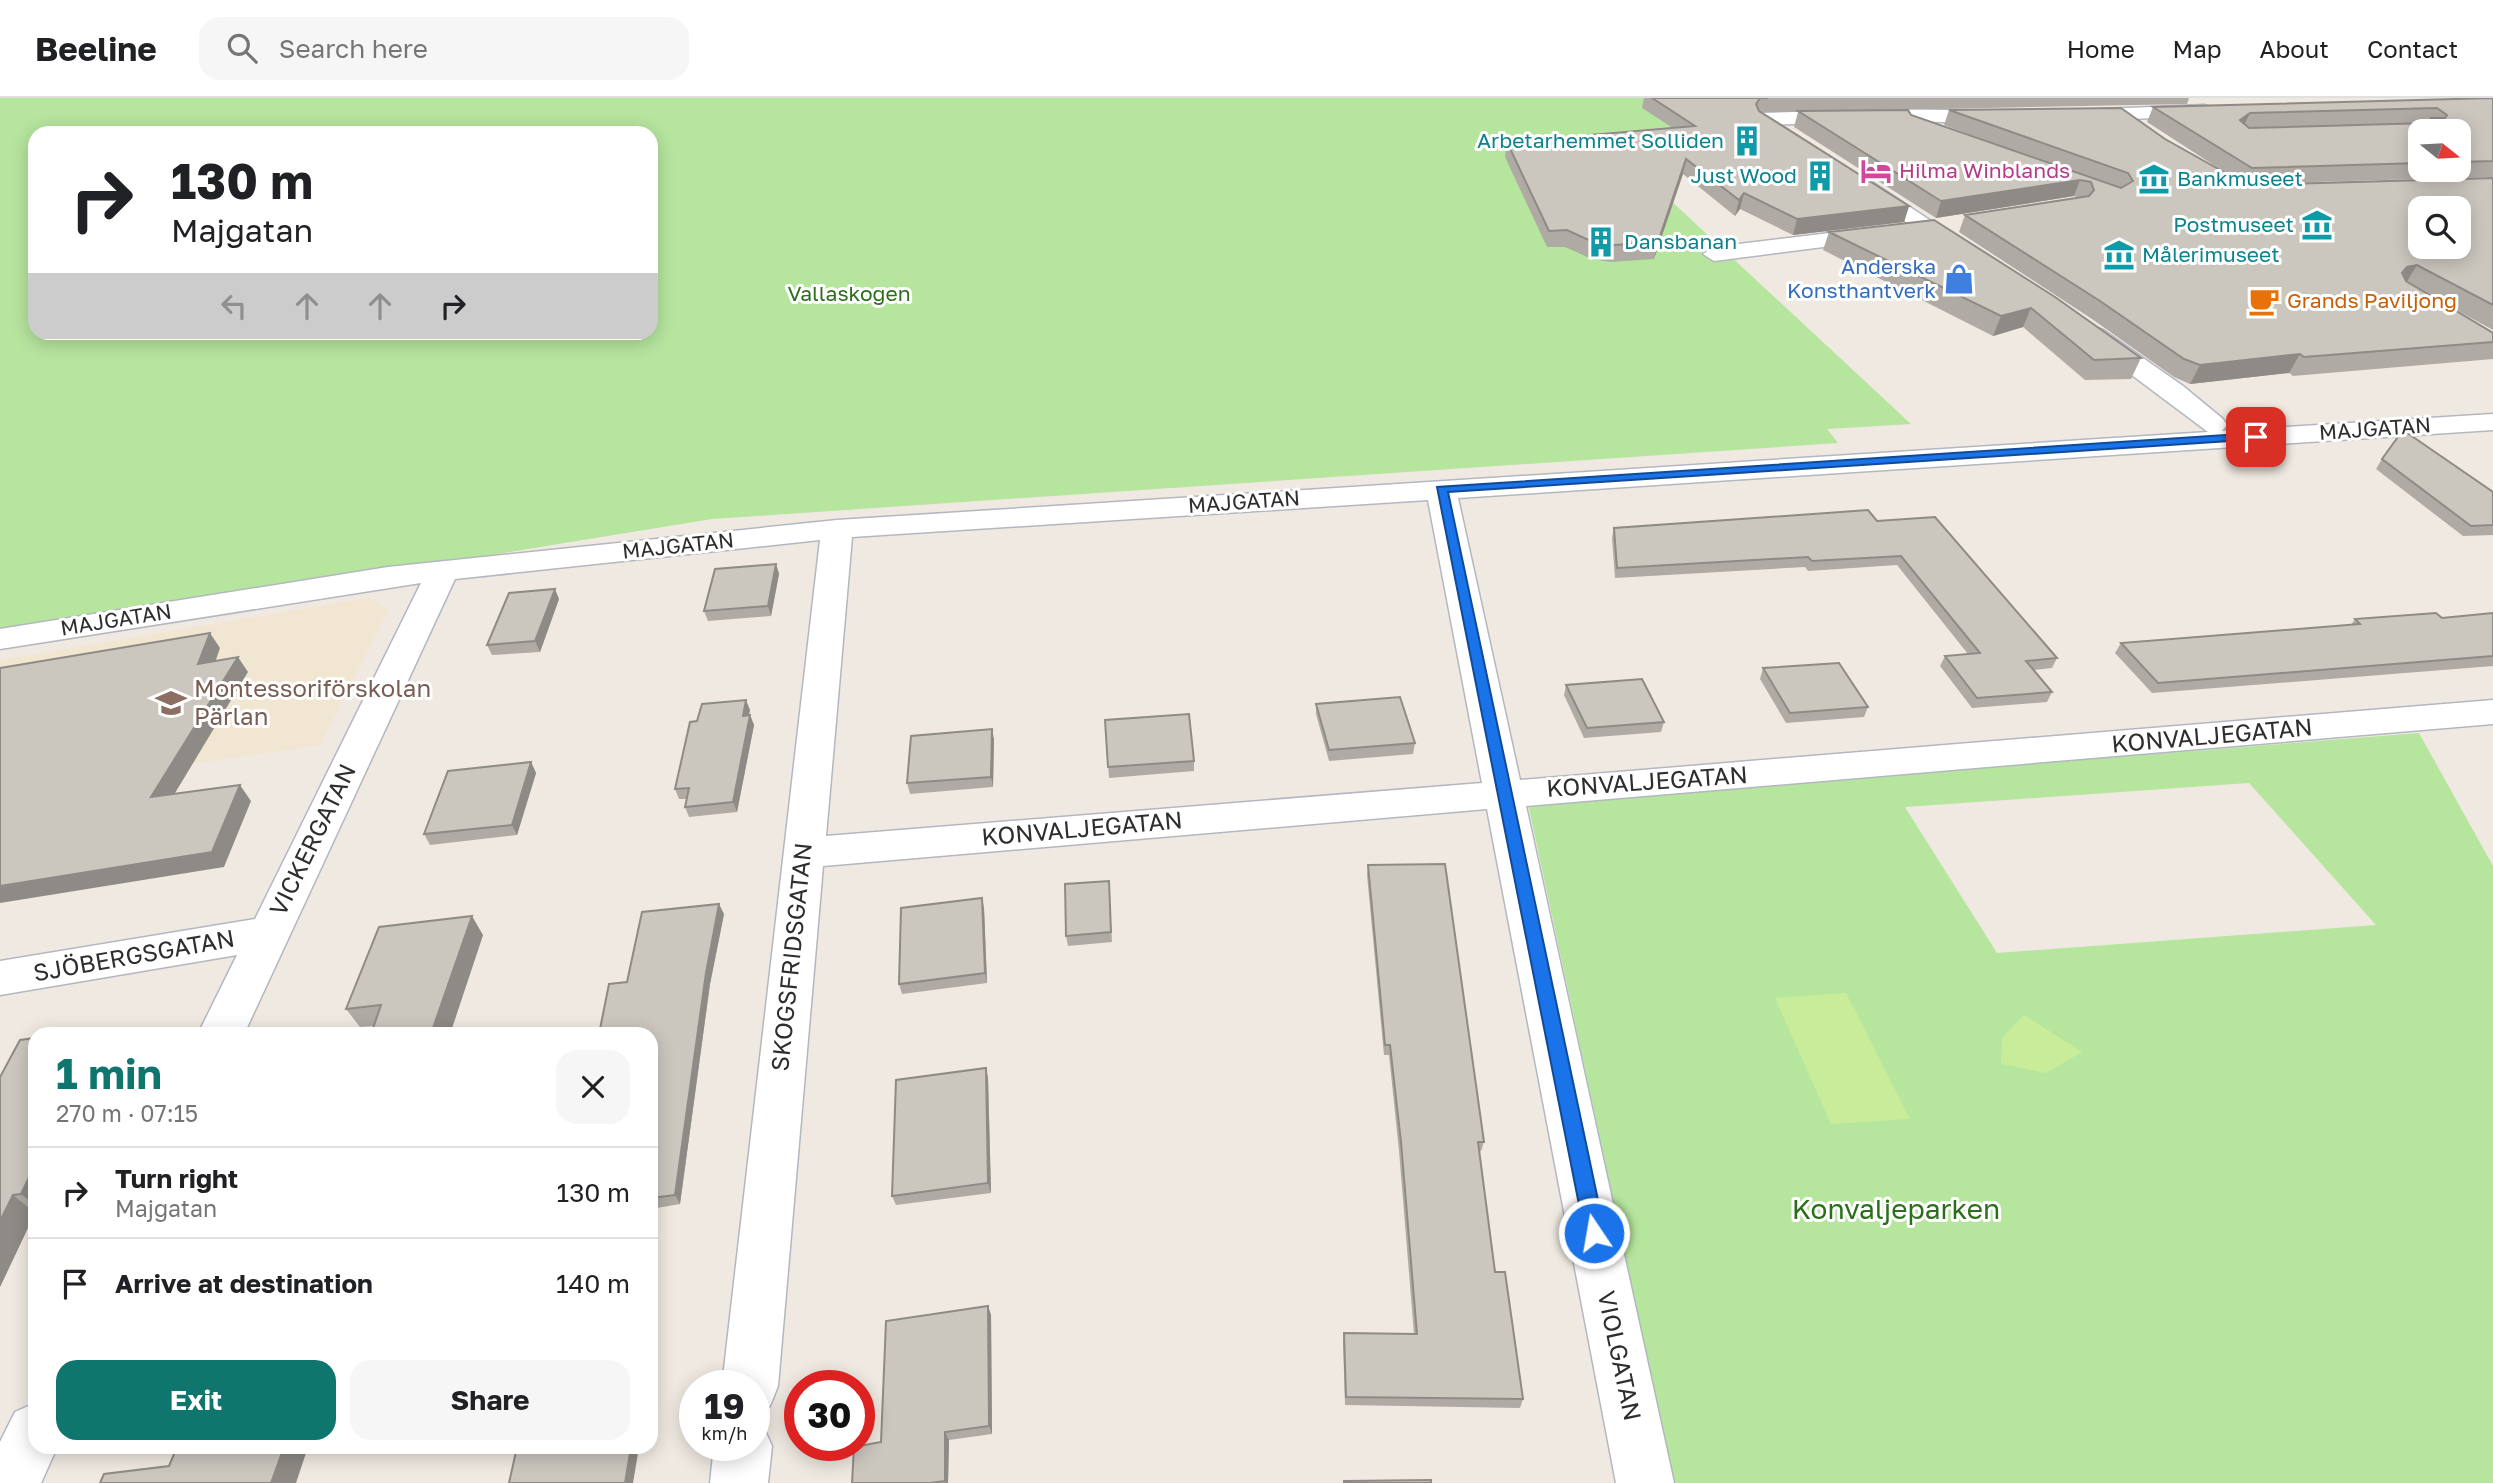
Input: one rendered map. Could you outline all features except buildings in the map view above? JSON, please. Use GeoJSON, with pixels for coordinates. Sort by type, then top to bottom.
{"type":"FeatureCollection","features":[{"type":"Feature","properties":{"kind":"street"},"geometry":{"type":"LineString","coordinates":[[2052,117],[2221,110]]}},
{"type":"Feature","properties":{"kind":"street"},"geometry":{"type":"LineString","coordinates":[[2118,114],[2147,135]]}},
{"type":"Feature","properties":{"kind":"street"},"geometry":{"type":"LineString","coordinates":[[1798,141],[1765,119],[1892,115],[2012,117]]}},
{"type":"Feature","properties":{"kind":"street"},"geometry":{"type":"LineString","coordinates":[[1892,115],[1951,138]]}},
{"type":"Feature","properties":{"kind":"street"},"geometry":{"type":"LineString","coordinates":[[1842,170],[1988,265]]}},
{"type":"Feature","properties":{"kind":"street"},"geometry":{"type":"LineString","coordinates":[[1714,254],[1957,224]]}},
{"type":"Feature","properties":{"kind":"street"},"geometry":{"type":"LineString","coordinates":[[2078,324],[2174,392],[2213,425]]}},
{"type":"Feature","properties":{"kind":"street","name":"MAJGATAN"},"geometry":{"type":"LineString","coordinates":[[0,639],[443,571],[837,529],[2493,422]]}},
{"type":"Feature","properties":{"kind":"street","name":"VIOLGATAN"},"geometry":{"type":"LineString","coordinates":[[1441,489],[1645,1483]]}},
{"type":"Feature","properties":{"kind":"street","name":"SKOGSFRIDSGATAN"},"geometry":{"type":"LineString","coordinates":[[752,1370],[837,529]]}},
{"type":"Feature","properties":{"kind":"street","name":"VICKERGATAN"},"geometry":{"type":"LineString","coordinates":[[224,1027],[443,571]]}},
{"type":"Feature","properties":{"kind":"street","name":"KONVALJEGATAN"},"geometry":{"type":"LineString","coordinates":[[802,853],[2493,712]]}},
{"type":"Feature","properties":{"kind":"street","name":"SJÖBERGSGATAN"},"geometry":{"type":"LineString","coordinates":[[0,978],[268,933]]}},
{"type":"Feature","properties":{"kind":"street"},"geometry":{"type":"LineString","coordinates":[[12,1483],[28,1448]]}},
{"type":"Feature","properties":{"kind":"street"},"geometry":{"type":"LineString","coordinates":[[739,1483],[741,1461]]}},
{"type":"Feature","properties":{"kind":"shaded area","name":"Montessoriförskolan Pärlan"},"geometry":{"type":"Polygon","coordinates":[[[368,598],[389,609],[320,745],[0,792],[0,660],[368,598]]]}},
{"type":"Feature","properties":{"kind":"green space","name":"Vallaskogen"},"geometry":{"type":"Polygon","coordinates":[[[0,98],[1727,98],[1721,123],[1598,133],[1911,424],[1827,429],[1838,443],[712,519],[0,635],[0,98]]]}},
{"type":"Feature","properties":{"kind":"green space","name":"Konvaljeparken"},"geometry":{"type":"Polygon","coordinates":[[[2419,733],[2493,866],[2493,1483],[1674,1483],[1528,804],[2419,733]],[[2249,783],[1905,807],[1997,953],[2376,925],[2249,783]]]}},
{"type":"Feature","properties":{"kind":"green space"},"geometry":{"type":"Polygon","coordinates":[[[1846,993],[1910,1119],[1831,1124],[1775,998],[1846,993]]]}},
{"type":"Feature","properties":{"kind":"green space"},"geometry":{"type":"Polygon","coordinates":[[[2024,1015],[2082,1052],[2046,1073],[2001,1064],[2002,1038],[2024,1015]]]}},
{"type":"Feature","properties":{"kind":"place","name":"Arbetarhemmet Solliden"},"geometry":{"type":"Point","coordinates":[1747,141]}},
{"type":"Feature","properties":{"kind":"place","name":"Hilma Winblands"},"geometry":{"type":"Point","coordinates":[1876,171]}},
{"type":"Feature","properties":{"kind":"place","name":"Just Wood"},"geometry":{"type":"Point","coordinates":[1820,176]}},
{"type":"Feature","properties":{"kind":"place","name":"Bankmuseet"},"geometry":{"type":"Point","coordinates":[2154,179]}},
{"type":"Feature","properties":{"kind":"place","name":"Postmuseet"},"geometry":{"type":"Point","coordinates":[2317,225]}},
{"type":"Feature","properties":{"kind":"place","name":"Dansbanan"},"geometry":{"type":"Point","coordinates":[1601,242]}},
{"type":"Feature","properties":{"kind":"place","name":"Målerimuseet"},"geometry":{"type":"Point","coordinates":[2119,255]}},
{"type":"Feature","properties":{"kind":"place","name":"Anderska Konsthantverk"},"geometry":{"type":"Point","coordinates":[1959,279]}},
{"type":"Feature","properties":{"kind":"place","name":"Grands Paviljong"},"geometry":{"type":"Point","coordinates":[2264,301]}},
{"type":"Feature","properties":{"kind":"place","name":"Montessoriförskolan Pärlan"},"geometry":{"type":"Point","coordinates":[171,703]}},
{"type":"Feature","properties":{"kind":"route"},"geometry":{"type":"LineString","coordinates":[[1594,1233],[1441,489],[2256,437]]}}]}
